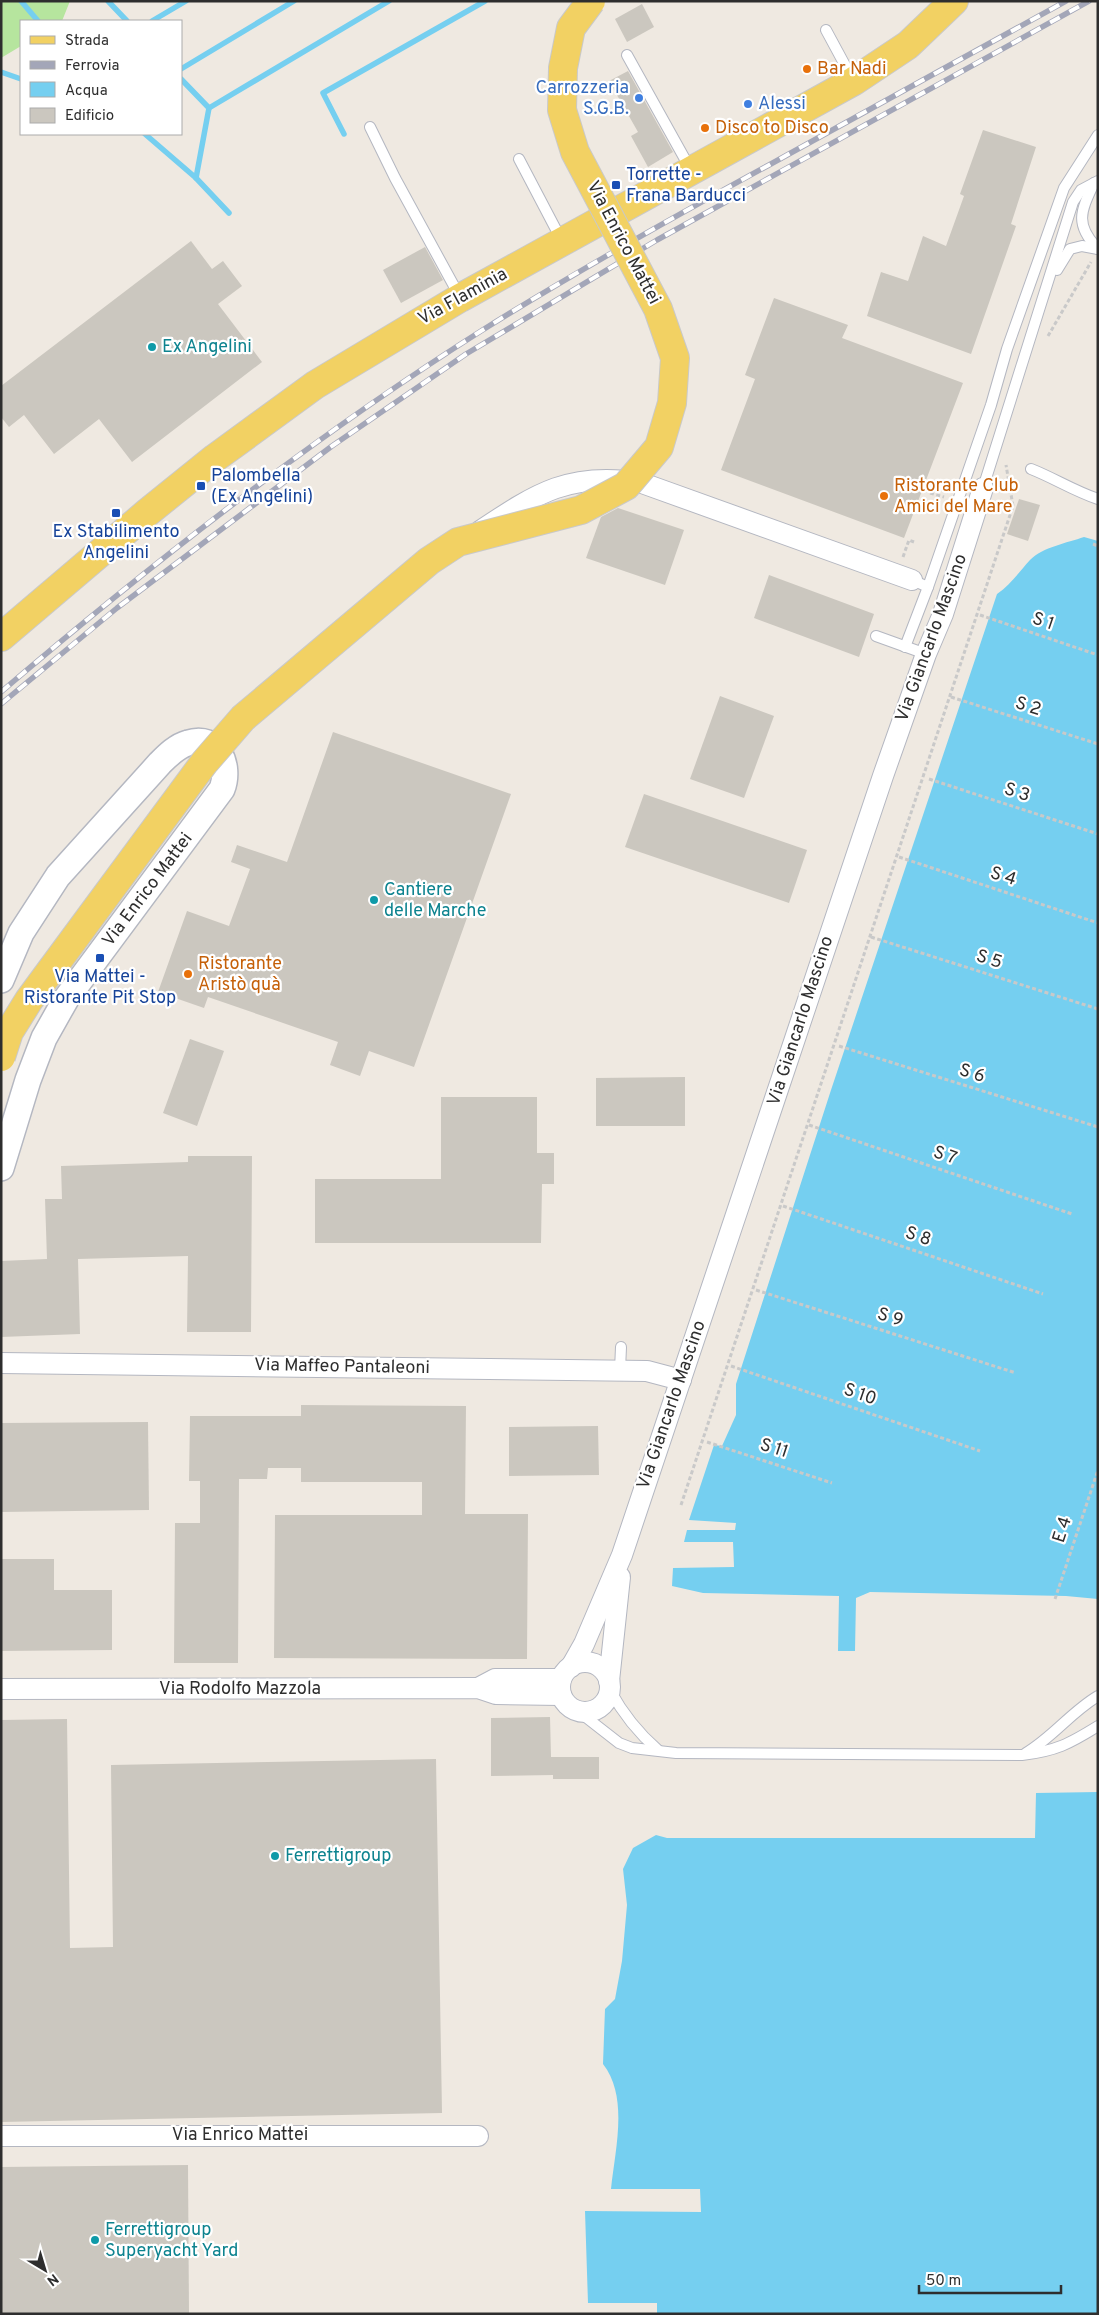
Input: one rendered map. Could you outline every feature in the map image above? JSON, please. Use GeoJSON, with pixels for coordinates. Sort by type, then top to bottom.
{"type":"FeatureCollection","features":[{"type":"Feature","properties":{"kind":"main road","name":"Via Enrico Mattei"},"geometry":{"type":"LineString","coordinates":[[1,1057],[9,1032],[29,1000],[204,763],[243,718],[429,561],[458,542],[581,510],[626,486],[659,447],[672,403],[675,358],[658,309],[574,152],[562,110],[563,68],[571,28],[592,1]]}},
{"type":"Feature","properties":{"kind":"main road","name":"Via Flaminia"},"geometry":{"type":"LineString","coordinates":[[1,637],[132,525],[286,404],[404,330],[460,298],[854,81],[908,45],[954,1]]}},
{"type":"Feature","properties":{"kind":"street"},"geometry":{"type":"LineString","coordinates":[[1,980],[21,933],[58,876],[160,763],[176,748],[188,742],[199,741],[216,749],[479,532],[513,509],[563,485],[586,479],[617,479],[642,483],[920,583]]}},
{"type":"Feature","properties":{"kind":"street","name":"Via Giancarlo Mascino"},"geometry":{"type":"LineString","coordinates":[[565,1680],[584,1644],[622,1556],[880,786],[926,654],[949,596],[983,488]]}},
{"type":"Feature","properties":{"kind":"street","name":"Via Enrico Mattei"},"geometry":{"type":"LineString","coordinates":[[1,1168],[28,1080],[44,1038],[66,999],[222,789],[227,777],[221,756],[216,749]]}},
{"type":"Feature","properties":{"kind":"street","name":"Via Maffeo Pantaleoni"},"geometry":{"type":"LineString","coordinates":[[1,1363],[620,1370],[648,1371],[681,1380]]}},
{"type":"Feature","properties":{"kind":"street","name":"Via Giancarlo Mascino"},"geometry":{"type":"LineString","coordinates":[[610,1685],[622,1556]]}},
{"type":"Feature","properties":{"kind":"street"},"geometry":{"type":"LineString","coordinates":[[589,1662],[598,1666],[605,1672],[610,1685],[606,1700],[599,1708],[589,1712],[578,1711],[568,1705],[565,1680],[580,1663],[589,1662]]}},
{"type":"Feature","properties":{"kind":"street","name":"Via Rodolfo Mazzola"},"geometry":{"type":"LineString","coordinates":[[1,1689],[478,1688],[495,1679],[565,1680]]}},
{"type":"Feature","properties":{"kind":"street","name":"Via Enrico Mattei"},"geometry":{"type":"LineString","coordinates":[[1,2136],[478,2136]]}},
{"type":"Feature","properties":{"kind":"lane"},"geometry":{"type":"LineString","coordinates":[[826,30],[854,81]]}},
{"type":"Feature","properties":{"kind":"lane"},"geometry":{"type":"LineString","coordinates":[[627,55],[691,171]]}},
{"type":"Feature","properties":{"kind":"lane"},"geometry":{"type":"LineString","coordinates":[[370,128],[460,298]]}},
{"type":"Feature","properties":{"kind":"lane"},"geometry":{"type":"LineString","coordinates":[[905,647],[920,583],[991,405],[1007,349],[1064,188],[1098,135]]}},
{"type":"Feature","properties":{"kind":"lane"},"geometry":{"type":"LineString","coordinates":[[519,159],[562,242]]}},
{"type":"Feature","properties":{"kind":"lane"},"geometry":{"type":"LineString","coordinates":[[1096,182],[1084,204],[1081,221],[1086,237],[1096,252]]}},
{"type":"Feature","properties":{"kind":"lane"},"geometry":{"type":"LineString","coordinates":[[983,488],[1073,202],[1082,190],[1096,182]]}},
{"type":"Feature","properties":{"kind":"lane"},"geometry":{"type":"LineString","coordinates":[[1043,300],[1061,261],[1070,249],[1082,246],[1096,252]]}},
{"type":"Feature","properties":{"kind":"lane"},"geometry":{"type":"LineString","coordinates":[[1031,469],[1054,478],[1076,492],[1098,499]]}},
{"type":"Feature","properties":{"kind":"lane"},"geometry":{"type":"LineString","coordinates":[[876,636],[926,654]]}},
{"type":"Feature","properties":{"kind":"lane"},"geometry":{"type":"LineString","coordinates":[[620,1370],[621,1347]]}},
{"type":"Feature","properties":{"kind":"lane"},"geometry":{"type":"LineString","coordinates":[[610,1685],[625,1717],[641,1736],[658,1750]]}},
{"type":"Feature","properties":{"kind":"lane"},"geometry":{"type":"LineString","coordinates":[[1022,1755],[1042,1744],[1086,1704],[1098,1696]]}},
{"type":"Feature","properties":{"kind":"lane"},"geometry":{"type":"LineString","coordinates":[[578,1711],[619,1743],[632,1748],[686,1753],[1022,1755],[1044,1753],[1064,1747],[1098,1726]]}},
{"type":"Feature","properties":{"kind":"path"},"geometry":{"type":"LineString","coordinates":[[1045,342],[1056,319],[1096,252]]}},
{"type":"Feature","properties":{"kind":"path"},"geometry":{"type":"LineString","coordinates":[[681,1505],[1013,506],[1006,464]]}},
{"type":"Feature","properties":{"kind":"path"},"geometry":{"type":"LineString","coordinates":[[1093,544],[1098,546]]}},
{"type":"Feature","properties":{"kind":"path","name":"S 1"},"geometry":{"type":"LineString","coordinates":[[980,615],[1098,655]]}},
{"type":"Feature","properties":{"kind":"path","name":"S 2"},"geometry":{"type":"LineString","coordinates":[[951,697],[1098,744]]}},
{"type":"Feature","properties":{"kind":"path","name":"S 3"},"geometry":{"type":"LineString","coordinates":[[929,779],[1098,834]]}},
{"type":"Feature","properties":{"kind":"path","name":"S 4"},"geometry":{"type":"LineString","coordinates":[[900,858],[1098,923]]}},
{"type":"Feature","properties":{"kind":"path","name":"S 5"},"geometry":{"type":"LineString","coordinates":[[871,937],[1098,1009]]}},
{"type":"Feature","properties":{"kind":"path","name":"S 6"},"geometry":{"type":"LineString","coordinates":[[839,1046],[1098,1128]]}},
{"type":"Feature","properties":{"kind":"path","name":"S 7"},"geometry":{"type":"LineString","coordinates":[[809,1125],[1072,1214]]}},
{"type":"Feature","properties":{"kind":"path","name":"S 8"},"geometry":{"type":"LineString","coordinates":[[783,1206],[1043,1294]]}},
{"type":"Feature","properties":{"kind":"path","name":"S 9"},"geometry":{"type":"LineString","coordinates":[[756,1290],[1016,1373]]}},
{"type":"Feature","properties":{"kind":"path","name":"S 10"},"geometry":{"type":"LineString","coordinates":[[731,1366],[980,1450]]}},
{"type":"Feature","properties":{"kind":"path","name":"S 11"},"geometry":{"type":"LineString","coordinates":[[707,1442],[832,1483]]}},
{"type":"Feature","properties":{"kind":"path","name":"E 4"},"geometry":{"type":"LineString","coordinates":[[1055,1599],[1098,1470]]}},
{"type":"Feature","properties":{"kind":"green space"},"geometry":{"type":"Polygon","coordinates":[[[1,1],[70,1],[62,20],[20,20],[20,47],[1,58],[1,1]]]}},
{"type":"Feature","properties":{"kind":"water"},"geometry":{"type":"Polygon","coordinates":[[[1084,537],[1098,541],[1098,1599],[1066,1596],[870,1592],[856,1598],[855,1651],[838,1651],[839,1596],[703,1593],[672,1586],[673,1568],[734,1567],[733,1542],[684,1542],[687,1530],[735,1530],[736,1523],[689,1520],[714,1445],[722,1446],[736,1415],[736,1384],[831,1090],[997,594],[1035,556],[1048,549],[1084,537]]]}},
{"type":"Feature","properties":{"kind":"water"},"geometry":{"type":"Polygon","coordinates":[[[1098,1792],[1098,2314],[657,2314],[657,2303],[588,2303],[585,2211],[701,2212],[700,2189],[611,2189],[617,2141],[618,2108],[616,2092],[611,2077],[603,2064],[605,2009],[615,1999],[622,1961],[627,1905],[623,1869],[633,1848],[656,1835],[667,1838],[1035,1838],[1036,1793],[1098,1792]]]}},
{"type":"Feature","properties":{"kind":"building"},"geometry":{"type":"Polygon","coordinates":[[[642,4],[654,27],[627,42],[615,19],[642,4]]]}},
{"type":"Feature","properties":{"kind":"building"},"geometry":{"type":"Polygon","coordinates":[[[628,71],[673,152],[648,167],[631,136],[638,132],[609,81],[628,71]]]}},
{"type":"Feature","properties":{"kind":"building"},"geometry":{"type":"Polygon","coordinates":[[[983,130],[1036,147],[1011,224],[1016,226],[971,354],[867,316],[881,272],[908,281],[923,236],[946,246],[964,196],[960,194],[983,130]]]}},
{"type":"Feature","properties":{"kind":"building","name":"Ex Angelini"},"geometry":{"type":"Polygon","coordinates":[[[191,241],[212,269],[223,261],[242,286],[218,304],[262,362],[132,462],[99,419],[54,454],[24,415],[9,427],[1,417],[1,386],[191,241]]]}},
{"type":"Feature","properties":{"kind":"building"},"geometry":{"type":"Polygon","coordinates":[[[425,247],[443,280],[401,303],[383,270],[425,247]]]}},
{"type":"Feature","properties":{"kind":"building"},"geometry":{"type":"Polygon","coordinates":[[[774,298],[848,325],[842,338],[963,383],[904,538],[721,470],[755,379],[745,375],[774,298]]]}},
{"type":"Feature","properties":{"kind":"building"},"geometry":{"type":"Polygon","coordinates":[[[1019,499],[1040,505],[1028,541],[1007,534],[1019,499]]]}},
{"type":"Feature","properties":{"kind":"building"},"geometry":{"type":"Polygon","coordinates":[[[618,508],[684,530],[665,585],[586,558],[601,517],[618,508]]]}},
{"type":"Feature","properties":{"kind":"building"},"geometry":{"type":"Polygon","coordinates":[[[769,575],[874,614],[859,657],[754,618],[769,575]]]}},
{"type":"Feature","properties":{"kind":"building"},"geometry":{"type":"Polygon","coordinates":[[[720,696],[774,716],[744,798],[690,779],[720,696]]]}},
{"type":"Feature","properties":{"kind":"building","name":"Cantiere delle Marche"},"geometry":{"type":"Polygon","coordinates":[[[333,732],[511,794],[414,1067],[369,1051],[360,1076],[330,1065],[338,1042],[208,997],[204,1008],[158,992],[187,911],[229,926],[250,869],[231,862],[237,845],[287,862],[333,732]]]}},
{"type":"Feature","properties":{"kind":"building"},"geometry":{"type":"Polygon","coordinates":[[[644,794],[807,850],[789,903],[625,847],[644,794]]]}},
{"type":"Feature","properties":{"kind":"building"},"geometry":{"type":"Polygon","coordinates":[[[190,1039],[224,1051],[197,1126],[163,1113],[190,1039]]]}},
{"type":"Feature","properties":{"kind":"building"},"geometry":{"type":"Polygon","coordinates":[[[685,1077],[685,1126],[596,1126],[596,1078],[685,1077]]]}},
{"type":"Feature","properties":{"kind":"building"},"geometry":{"type":"Polygon","coordinates":[[[441,1097],[537,1097],[537,1153],[554,1153],[554,1184],[542,1184],[541,1243],[315,1243],[315,1179],[441,1179],[441,1097]]]}},
{"type":"Feature","properties":{"kind":"building"},"geometry":{"type":"Polygon","coordinates":[[[188,1156],[252,1156],[251,1332],[187,1332],[188,1256],[78,1259],[80,1334],[1,1337],[1,1261],[47,1259],[45,1199],[62,1199],[61,1166],[188,1162],[188,1156]]]}},
{"type":"Feature","properties":{"kind":"building"},"geometry":{"type":"Polygon","coordinates":[[[301,1405],[466,1406],[465,1514],[528,1514],[527,1659],[274,1658],[275,1515],[422,1515],[422,1482],[301,1482],[301,1468],[268,1468],[267,1479],[239,1479],[238,1663],[174,1663],[175,1523],[200,1523],[200,1481],[189,1481],[190,1416],[301,1416],[301,1405]]]}},
{"type":"Feature","properties":{"kind":"building"},"geometry":{"type":"Polygon","coordinates":[[[148,1422],[149,1510],[1,1512],[1,1423],[148,1422]]]}},
{"type":"Feature","properties":{"kind":"building"},"geometry":{"type":"Polygon","coordinates":[[[598,1426],[599,1475],[509,1476],[509,1427],[598,1426]]]}},
{"type":"Feature","properties":{"kind":"building"},"geometry":{"type":"Polygon","coordinates":[[[1,1559],[54,1559],[54,1590],[112,1590],[112,1650],[1,1651],[1,1559]]]}},
{"type":"Feature","properties":{"kind":"building"},"geometry":{"type":"Polygon","coordinates":[[[550,1717],[551,1757],[599,1757],[599,1779],[553,1779],[553,1775],[491,1776],[491,1718],[550,1717]]]}},
{"type":"Feature","properties":{"kind":"building","name":"Ferrettigroup"},"geometry":{"type":"Polygon","coordinates":[[[67,1719],[70,1948],[113,1947],[111,1765],[436,1759],[442,2113],[1,2122],[1,1720],[67,1719]]]}},
{"type":"Feature","properties":{"kind":"building","name":"Ferrettigroup Superyacht Yard"},"geometry":{"type":"Polygon","coordinates":[[[188,2165],[189,2314],[1,2314],[1,2167],[188,2165]]]}},
{"type":"Feature","properties":{"kind":"waterway"},"geometry":{"type":"LineString","coordinates":[[21,1],[37,20]]}},
{"type":"Feature","properties":{"kind":"waterway"},"geometry":{"type":"LineString","coordinates":[[108,1],[126,20]]}},
{"type":"Feature","properties":{"kind":"waterway"},"geometry":{"type":"LineString","coordinates":[[154,20],[186,1]]}},
{"type":"Feature","properties":{"kind":"waterway"},"geometry":{"type":"LineString","coordinates":[[182,68],[294,1]]}},
{"type":"Feature","properties":{"kind":"waterway"},"geometry":{"type":"LineString","coordinates":[[209,108],[389,1]]}},
{"type":"Feature","properties":{"kind":"waterway"},"geometry":{"type":"LineString","coordinates":[[344,134],[323,93],[485,1]]}},
{"type":"Feature","properties":{"kind":"waterway"},"geometry":{"type":"LineString","coordinates":[[1,72],[20,79]]}},
{"type":"Feature","properties":{"kind":"waterway"},"geometry":{"type":"LineString","coordinates":[[182,80],[209,108],[196,178]]}},
{"type":"Feature","properties":{"kind":"waterway"},"geometry":{"type":"LineString","coordinates":[[146,135],[196,178],[229,213]]}},
{"type":"Feature","properties":{"kind":"railway"},"geometry":{"type":"LineString","coordinates":[[1,692],[116,596],[235,503],[356,414],[481,331],[660,225],[1066,1]]}},
{"type":"Feature","properties":{"kind":"railway"},"geometry":{"type":"LineString","coordinates":[[1,704],[117,608],[332,446],[466,354],[657,240],[1089,1]]}},
{"type":"Feature","properties":{"kind":"place","name":"Bar Nadi"},"geometry":{"type":"Point","coordinates":[807,69]}},
{"type":"Feature","properties":{"kind":"place","name":"Carrozzeria S.G.B."},"geometry":{"type":"Point","coordinates":[639,98]}},
{"type":"Feature","properties":{"kind":"place","name":"Alessi"},"geometry":{"type":"Point","coordinates":[748,104]}},
{"type":"Feature","properties":{"kind":"place","name":"Disco to Disco"},"geometry":{"type":"Point","coordinates":[705,128]}},
{"type":"Feature","properties":{"kind":"place","name":"Torrette - Frana Barducci"},"geometry":{"type":"Point","coordinates":[616,185]}},
{"type":"Feature","properties":{"kind":"place","name":"Ex Angelini"},"geometry":{"type":"Point","coordinates":[152,347]}},
{"type":"Feature","properties":{"kind":"place","name":"Palombella (Ex Angelini)"},"geometry":{"type":"Point","coordinates":[201,486]}},
{"type":"Feature","properties":{"kind":"place","name":"Ristorante Club Amici del Mare"},"geometry":{"type":"Point","coordinates":[884,496]}},
{"type":"Feature","properties":{"kind":"place","name":"Ex Stabilimento Angelini"},"geometry":{"type":"Point","coordinates":[116,513]}},
{"type":"Feature","properties":{"kind":"place","name":"Cantiere delle Marche"},"geometry":{"type":"Point","coordinates":[374,900]}},
{"type":"Feature","properties":{"kind":"place","name":"Via Mattei - Ristorante Pit Stop"},"geometry":{"type":"Point","coordinates":[100,958]}},
{"type":"Feature","properties":{"kind":"place","name":"Ristorante Aristò quà"},"geometry":{"type":"Point","coordinates":[188,974]}},
{"type":"Feature","properties":{"kind":"place","name":"Ferrettigroup"},"geometry":{"type":"Point","coordinates":[275,1856]}},
{"type":"Feature","properties":{"kind":"place","name":"Ferrettigroup Superyacht Yard"},"geometry":{"type":"Point","coordinates":[95,2240]}}]}
